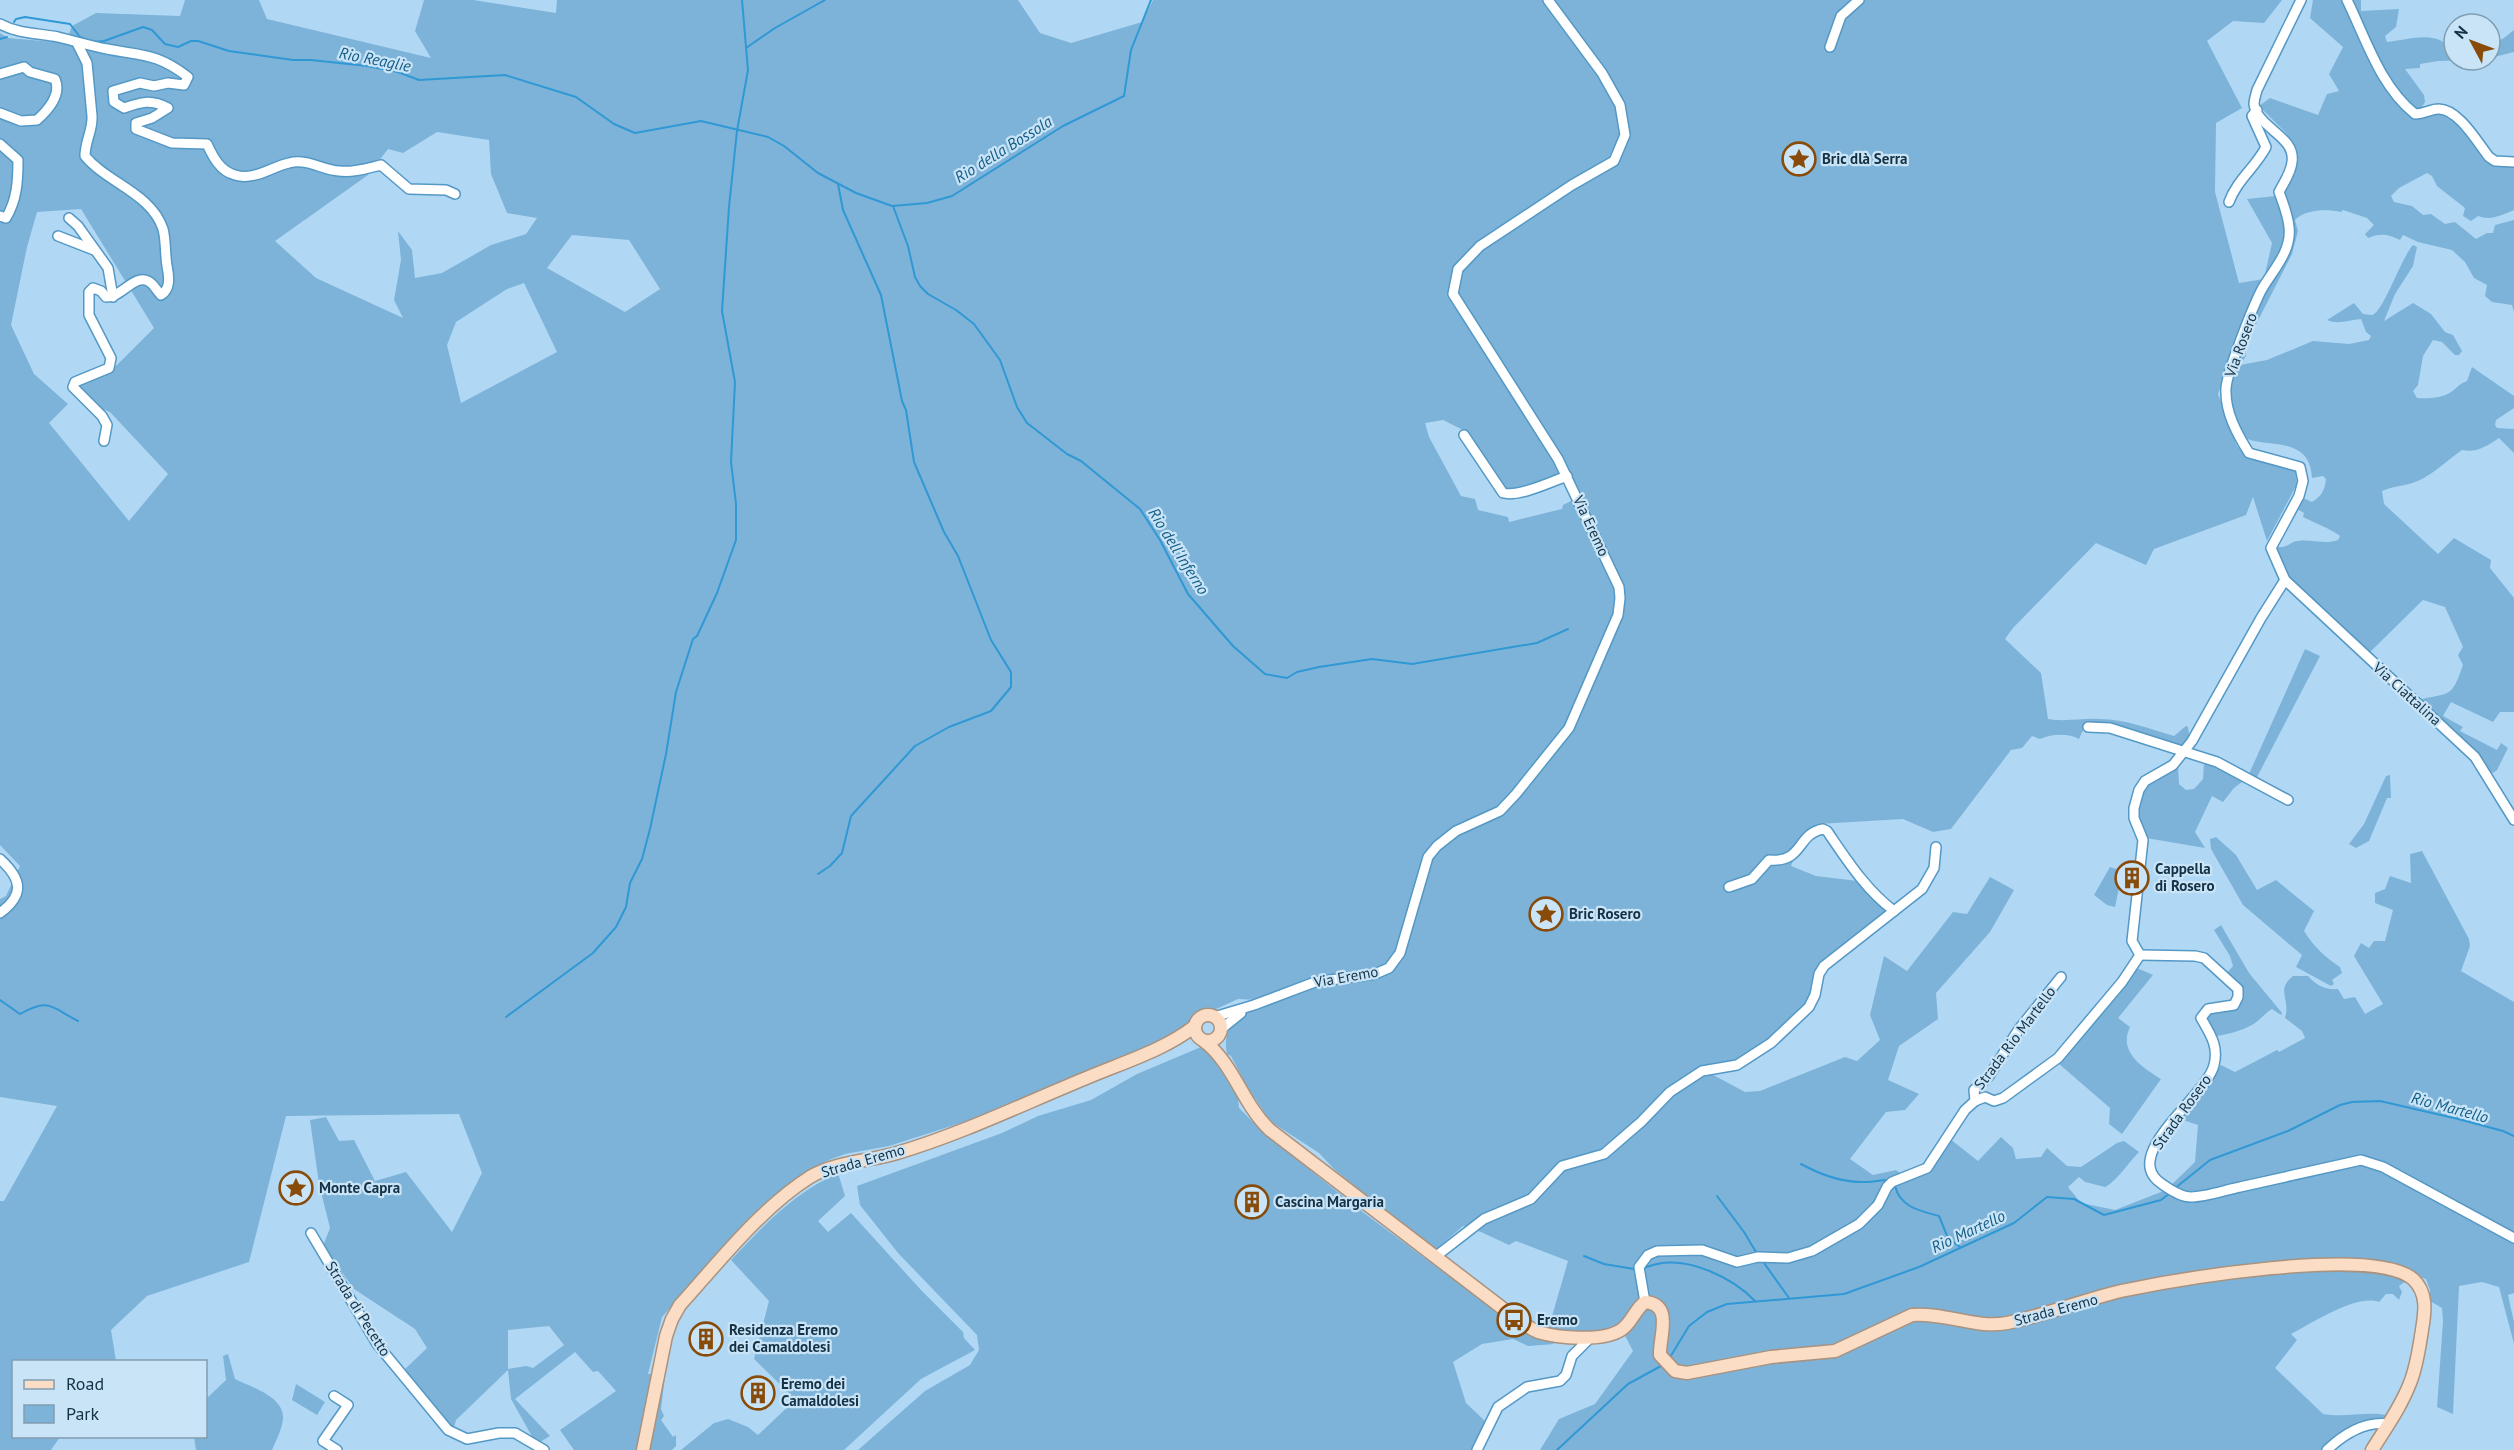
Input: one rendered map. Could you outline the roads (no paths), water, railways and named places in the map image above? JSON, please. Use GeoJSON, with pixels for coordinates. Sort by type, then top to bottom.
{"type":"FeatureCollection","features":[{"type":"Feature","properties":{"kind":"main road"},"geometry":{"type":"LineString","coordinates":[[1227,1066],[1219,1023],[1214,1017],[1202,1017],[1195,1026],[1196,1034],[1227,1066],[1255,1113],[1270,1131],[1535,1331],[1560,1337],[1591,1337],[1621,1330],[1645,1302]]}},
{"type":"Feature","properties":{"kind":"main road","name":"Strada Eremo"},"geometry":{"type":"LineString","coordinates":[[643,1450],[666,1336],[680,1305],[745,1234],[791,1191],[812,1176],[826,1170],[898,1153],[987,1119],[1159,1047],[1195,1026]]}},
{"type":"Feature","properties":{"kind":"main road"},"geometry":{"type":"LineString","coordinates":[[1203,1040],[1215,1039],[1220,1032]]}},
{"type":"Feature","properties":{"kind":"main road","name":"Strada Eremo"},"geometry":{"type":"LineString","coordinates":[[1159,1047],[1194,1039],[1203,1040]]}},
{"type":"Feature","properties":{"kind":"main road","name":"Strada Eremo"},"geometry":{"type":"LineString","coordinates":[[1645,1302],[1652,1302],[1662,1311],[1664,1330],[1660,1355],[1665,1363],[1675,1371],[1687,1373],[1771,1357],[1834,1351],[1912,1315],[1923,1314],[1975,1324],[2005,1324],[2119,1292],[2209,1275],[2313,1265],[2354,1264],[2401,1273],[2418,1284],[2426,1308],[2419,1354],[2410,1384],[2372,1450]]}},
{"type":"Feature","properties":{"kind":"street","name":"Via Eremo"},"geometry":{"type":"LineString","coordinates":[[1214,1017],[1315,982],[1375,974],[1389,968],[1400,953],[1428,857],[1437,846],[1456,831],[1500,811],[1569,728],[1618,615],[1619,587],[1567,476],[1453,294],[1458,268],[1480,246],[1572,185],[1614,161],[1625,135],[1620,105],[1611,88],[1548,0]]}},
{"type":"Feature","properties":{"kind":"street"},"geometry":{"type":"LineString","coordinates":[[1830,47],[1841,16],[1859,0]]}},
{"type":"Feature","properties":{"kind":"street"},"geometry":{"type":"LineString","coordinates":[[2229,202],[2234,188],[2257,163],[2266,147],[2252,116],[2257,110],[2254,104],[2257,90],[2301,0]]}},
{"type":"Feature","properties":{"kind":"street"},"geometry":{"type":"LineString","coordinates":[[2347,0],[2375,62],[2407,108],[2415,114],[2437,109],[2448,110],[2456,115],[2489,157],[2495,161],[2514,162]]}},
{"type":"Feature","properties":{"kind":"street"},"geometry":{"type":"LineString","coordinates":[[0,24],[12,30],[58,37],[120,52],[141,53],[166,62],[188,77],[184,85],[154,86],[140,83],[113,91],[114,102],[124,108],[144,100],[159,103],[168,108],[152,118],[136,123],[136,129],[172,143],[207,144],[221,166],[234,175],[254,175],[290,162],[316,164],[339,171],[360,170],[381,165],[409,189],[446,190],[456,194]]}},
{"type":"Feature","properties":{"kind":"street"},"geometry":{"type":"LineString","coordinates":[[77,43],[87,63],[93,125],[85,146],[85,156],[102,172],[124,186],[156,213],[163,230],[170,278],[164,294],[158,292],[154,285],[140,279],[113,297],[106,297],[93,288],[89,292],[89,315],[111,358],[109,368],[75,382],[73,387],[102,416],[107,425],[104,441]]}},
{"type":"Feature","properties":{"kind":"street"},"geometry":{"type":"LineString","coordinates":[[0,74],[24,68],[55,80],[57,84],[53,103],[37,120],[21,121],[0,113]]}},
{"type":"Feature","properties":{"kind":"street","name":"Via Rosero"},"geometry":{"type":"LineString","coordinates":[[2257,110],[2260,116],[2289,145],[2293,159],[2290,171],[2278,192],[2290,228],[2287,246],[2277,268],[2262,290],[2226,387],[2227,403],[2236,432],[2249,453],[2300,466],[2303,481],[2299,496],[2271,548],[2285,580]]}},
{"type":"Feature","properties":{"kind":"street"},"geometry":{"type":"LineString","coordinates":[[0,144],[18,159],[18,185],[12,209],[6,218],[0,216]]}},
{"type":"Feature","properties":{"kind":"street"},"geometry":{"type":"LineString","coordinates":[[69,218],[78,226],[108,268],[113,297]]}},
{"type":"Feature","properties":{"kind":"street"},"geometry":{"type":"LineString","coordinates":[[58,236],[94,250]]}},
{"type":"Feature","properties":{"kind":"street"},"geometry":{"type":"LineString","coordinates":[[1464,435],[1503,493],[1509,494],[1528,489],[1567,476]]}},
{"type":"Feature","properties":{"kind":"street"},"geometry":{"type":"LineString","coordinates":[[2140,955],[2132,941],[2143,840],[2134,818],[2139,790],[2145,781],[2168,769],[2184,752],[2285,580]]}},
{"type":"Feature","properties":{"kind":"street","name":"Via Ciattalina"},"geometry":{"type":"LineString","coordinates":[[2285,580],[2475,757],[2514,820]]}},
{"type":"Feature","properties":{"kind":"street"},"geometry":{"type":"LineString","coordinates":[[2088,728],[2110,728],[2229,767],[2289,800]]}},
{"type":"Feature","properties":{"kind":"street"},"geometry":{"type":"LineString","coordinates":[[1729,887],[1752,879],[1769,860],[1781,861],[1792,857],[1809,836],[1823,829],[1827,831],[1859,879],[1894,911]]}},
{"type":"Feature","properties":{"kind":"street"},"geometry":{"type":"LineString","coordinates":[[1436,1257],[1484,1219],[1531,1200],[1562,1166],[1604,1154],[1641,1122],[1670,1092],[1702,1071],[1737,1065],[1771,1042],[1809,1007],[1815,995],[1821,970],[1928,882],[1934,868],[1936,847]]}},
{"type":"Feature","properties":{"kind":"street"},"geometry":{"type":"LineString","coordinates":[[0,859],[17,883],[18,891],[17,898],[0,913]]}},
{"type":"Feature","properties":{"kind":"street","name":"Strada Rio Martello"},"geometry":{"type":"LineString","coordinates":[[1645,1302],[1639,1267],[1642,1260],[1657,1251],[1702,1250],[1737,1262],[1758,1257],[1788,1257],[1812,1251],[1859,1224],[1878,1205],[1892,1182],[1927,1168],[1965,1110],[1975,1101],[1986,1098],[1994,1101],[2003,1098],[2058,1058],[2122,982],[2140,955]]}},
{"type":"Feature","properties":{"kind":"street","name":"Strada Rosero"},"geometry":{"type":"LineString","coordinates":[[2140,955],[2204,958],[2238,989],[2238,997],[2234,1005],[2208,1010],[2201,1018],[2214,1038],[2216,1051],[2211,1075],[2175,1117],[2150,1156],[2148,1164],[2150,1175],[2167,1188],[2190,1197],[2361,1160],[2383,1167],[2514,1238]]}},
{"type":"Feature","properties":{"kind":"street","name":"Strada Rio Martello"},"geometry":{"type":"LineString","coordinates":[[1975,1101],[1974,1090],[1989,1076],[2019,1029],[2061,977]]}},
{"type":"Feature","properties":{"kind":"street","name":"Via Eremo"},"geometry":{"type":"LineString","coordinates":[[1220,1032],[1235,1016],[1254,1005]]}},
{"type":"Feature","properties":{"kind":"street","name":"Strada di Pecetto"},"geometry":{"type":"LineString","coordinates":[[311,1233],[377,1344],[448,1430],[458,1437],[467,1439],[507,1432],[515,1433],[544,1450]]}},
{"type":"Feature","properties":{"kind":"street"},"geometry":{"type":"LineString","coordinates":[[1477,1450],[1498,1407],[1527,1387],[1560,1381],[1566,1375],[1572,1356],[1591,1337]]}},
{"type":"Feature","properties":{"kind":"street"},"geometry":{"type":"LineString","coordinates":[[334,1396],[348,1405],[324,1441],[337,1450]]}},
{"type":"Feature","properties":{"kind":"street"},"geometry":{"type":"LineString","coordinates":[[2326,1450],[2358,1428],[2376,1422],[2388,1424]]}},
{"type":"Feature","properties":{"kind":"waterway"},"geometry":{"type":"LineString","coordinates":[[506,1017],[593,953],[616,927],[626,907],[630,883],[642,859],[650,829],[676,692],[693,639],[697,636],[717,593],[736,540],[736,504],[731,462],[735,382],[722,311],[737,131],[748,70],[742,0]]}},
{"type":"Feature","properties":{"kind":"waterway"},"geometry":{"type":"LineString","coordinates":[[746,48],[775,28],[825,0]]}},
{"type":"Feature","properties":{"kind":"waterway","name":"Rio Reaglie"},"geometry":{"type":"LineString","coordinates":[[14,22],[16,19],[25,17],[70,24],[80,37],[93,42],[104,41],[143,27],[152,30],[165,44],[178,47],[191,41],[198,41],[229,51],[293,60],[367,66],[398,72],[419,80],[505,75],[576,97],[614,124],[635,133],[701,121],[768,137],[784,146],[818,173],[856,193],[892,206],[927,203],[952,196],[1063,126],[1124,96],[1131,50],[1151,0]]}},
{"type":"Feature","properties":{"kind":"waterway","name":"Rio Reaglie"},"geometry":{"type":"LineString","coordinates":[[0,39],[7,37]]}},
{"type":"Feature","properties":{"kind":"waterway"},"geometry":{"type":"LineString","coordinates":[[818,874],[830,866],[842,853],[851,816],[915,746],[949,727],[991,711],[1011,687],[1011,672],[991,640],[958,556],[944,532],[914,462],[906,410],[902,401],[881,295],[843,210],[838,184]]}},
{"type":"Feature","properties":{"kind":"waterway","name":"Rio dell'Inferno"},"geometry":{"type":"LineString","coordinates":[[893,206],[908,246],[915,277],[920,286],[928,294],[956,310],[974,324],[1000,360],[1017,407],[1027,423],[1067,454],[1081,461],[1140,509],[1160,540],[1188,594],[1233,646],[1265,674],[1287,678],[1297,672],[1319,667],[1372,659],[1412,664],[1537,643],[1568,629]]}},
{"type":"Feature","properties":{"kind":"waterway"},"geometry":{"type":"LineString","coordinates":[[0,1000],[20,1014],[45,1005],[78,1021]]}},
{"type":"Feature","properties":{"kind":"waterway","name":"Rio Martello"},"geometry":{"type":"LineString","coordinates":[[2174,1189],[2210,1160],[2288,1131],[2340,1105],[2352,1102],[2380,1101],[2458,1119],[2514,1136]]}},
{"type":"Feature","properties":{"kind":"waterway"},"geometry":{"type":"LineString","coordinates":[[1801,1164],[1842,1180],[1859,1182],[1887,1180]]}},
{"type":"Feature","properties":{"kind":"waterway"},"geometry":{"type":"LineString","coordinates":[[1895,1186],[1901,1199],[1906,1203],[1918,1210],[1939,1216],[1948,1238],[1960,1247]]}},
{"type":"Feature","properties":{"kind":"waterway","name":"Rio Martello"},"geometry":{"type":"LineString","coordinates":[[1669,1359],[1689,1326],[1707,1312],[1727,1304],[1844,1294],[1919,1267],[2014,1223],[2047,1197],[2074,1199],[2104,1215],[2161,1200],[2170,1193]]}},
{"type":"Feature","properties":{"kind":"waterway"},"geometry":{"type":"LineString","coordinates":[[1717,1196],[1756,1252]]}},
{"type":"Feature","properties":{"kind":"waterway"},"geometry":{"type":"LineString","coordinates":[[1584,1256],[1604,1264],[1634,1269]]}},
{"type":"Feature","properties":{"kind":"waterway"},"geometry":{"type":"LineString","coordinates":[[1643,1268],[1670,1263],[1697,1267],[1723,1277],[1755,1301]]}},
{"type":"Feature","properties":{"kind":"waterway"},"geometry":{"type":"LineString","coordinates":[[1764,1263],[1789,1298]]}},
{"type":"Feature","properties":{"kind":"waterway","name":"Rio Martello"},"geometry":{"type":"LineString","coordinates":[[1557,1450],[1628,1384],[1661,1366]]}},
{"type":"Feature","properties":{"kind":"place","name":"Bric dlà Serra"},"geometry":{"type":"Point","coordinates":[1799,159]}},
{"type":"Feature","properties":{"kind":"place","name":"Cappella di Rosero"},"geometry":{"type":"Point","coordinates":[2132,878]}},
{"type":"Feature","properties":{"kind":"place","name":"Bric Rosero"},"geometry":{"type":"Point","coordinates":[1546,914]}},
{"type":"Feature","properties":{"kind":"place","name":"Monte Capra"},"geometry":{"type":"Point","coordinates":[296,1188]}},
{"type":"Feature","properties":{"kind":"place","name":"Cascina Margaria"},"geometry":{"type":"Point","coordinates":[1252,1202]}},
{"type":"Feature","properties":{"kind":"place","name":"Eremo"},"geometry":{"type":"Point","coordinates":[1514,1320]}},
{"type":"Feature","properties":{"kind":"place","name":"Residenza Eremo dei Camaldolesi"},"geometry":{"type":"Point","coordinates":[706,1339]}},
{"type":"Feature","properties":{"kind":"place","name":"Eremo dei Camaldolesi"},"geometry":{"type":"Point","coordinates":[758,1393]}},
{"type":"Feature","properties":{"kind":"water label","name":"Rio della Bossola"},"geometry":{"type":"Point","coordinates":[1003,149]}}]}
